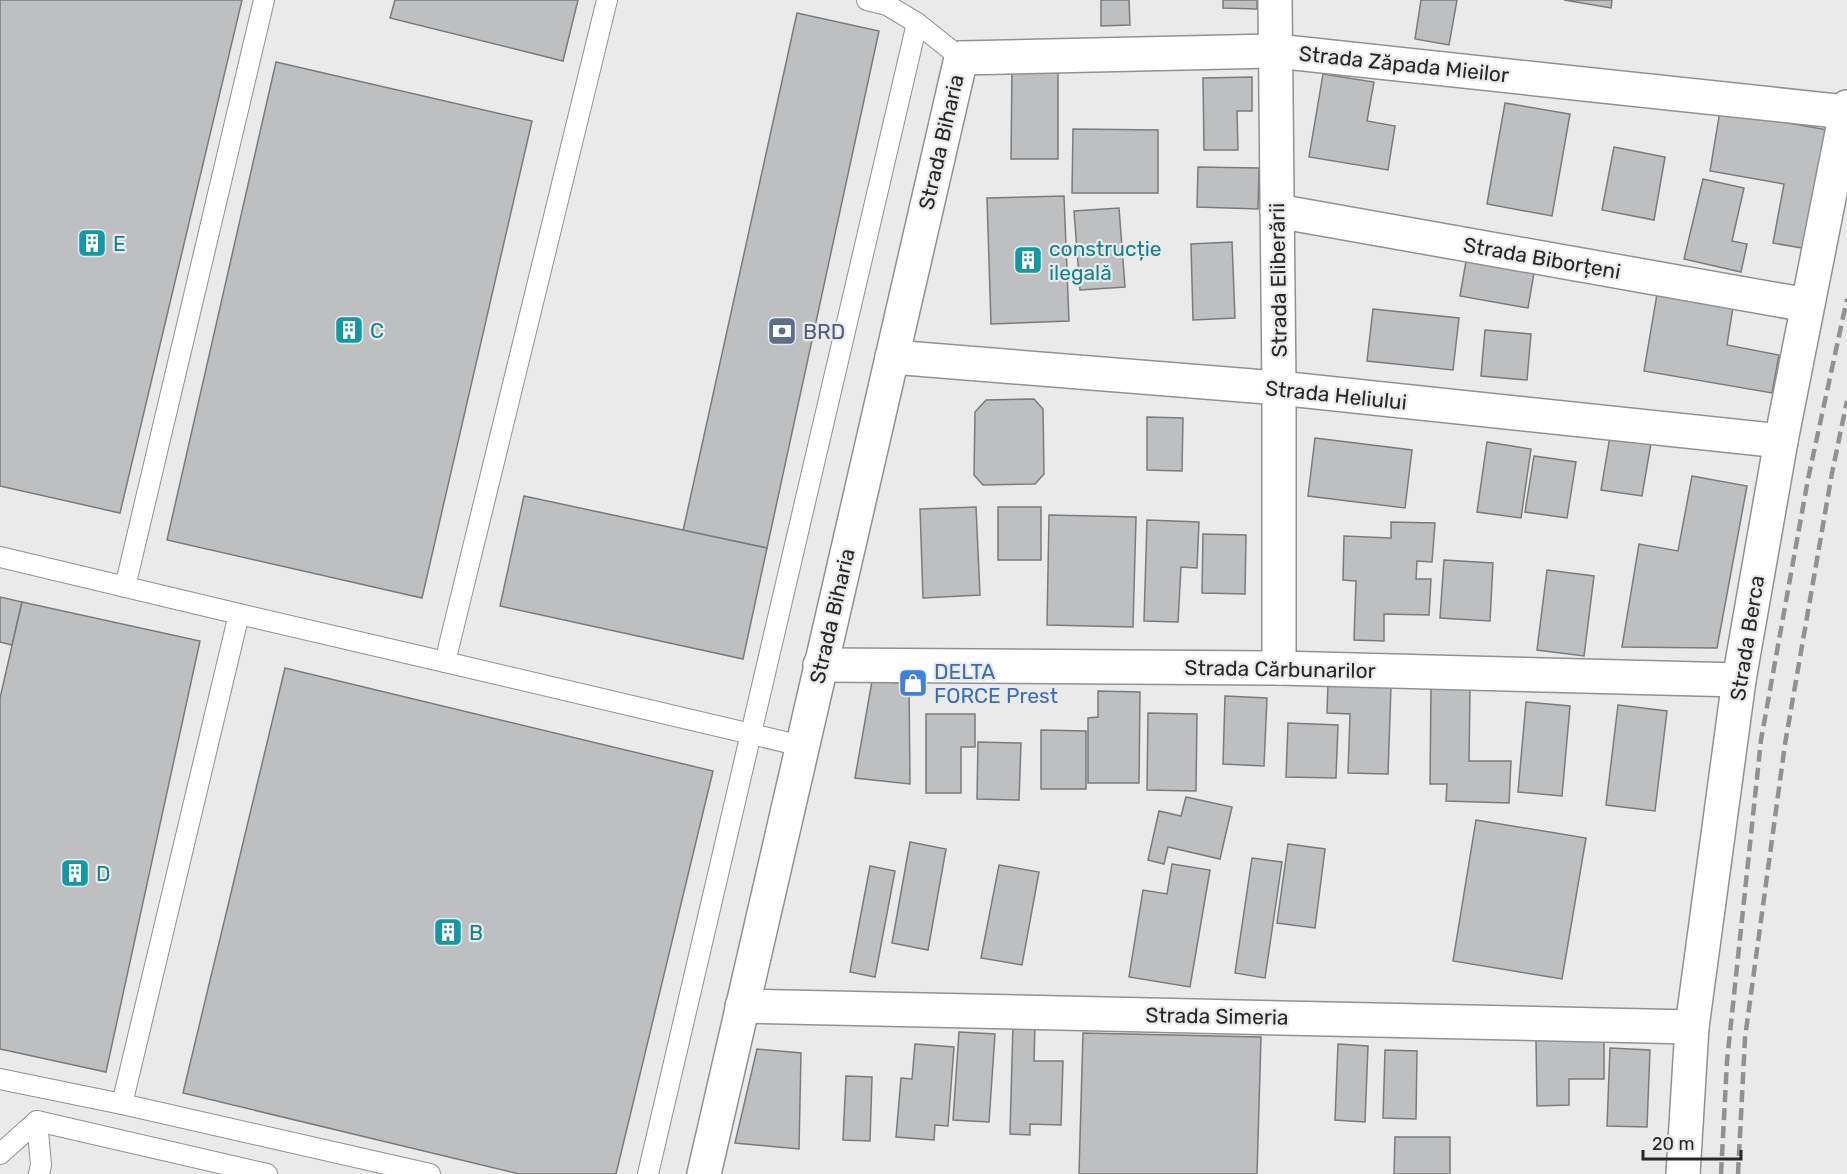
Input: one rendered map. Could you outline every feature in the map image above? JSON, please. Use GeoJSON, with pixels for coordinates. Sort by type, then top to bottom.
{"type":"FeatureCollection","features":[{"type":"Feature","properties":{"kind":"street","name":"Strada Eliberării"},"geometry":{"type":"LineString","coordinates":[[1275,0],[1279,668]]}},
{"type":"Feature","properties":{"kind":"street","name":"Strada Zăpada Mieilor"},"geometry":{"type":"LineString","coordinates":[[961,58],[1276,51],[1846,109]]}},
{"type":"Feature","properties":{"kind":"street","name":"Strada Biharia"},"geometry":{"type":"LineString","coordinates":[[704,1174],[961,58]]}},
{"type":"Feature","properties":{"kind":"street","name":"Strada Berca"},"geometry":{"type":"LineString","coordinates":[[1683,1174],[1692,1027],[1739,680],[1780,441],[1846,109]]}},
{"type":"Feature","properties":{"kind":"street","name":"Strada Biborțeni"},"geometry":{"type":"LineString","coordinates":[[1277,211],[1807,305]]}},
{"type":"Feature","properties":{"kind":"street","name":"Strada Heliului"},"geometry":{"type":"LineString","coordinates":[[892,357],[1279,388],[1780,441]]}},
{"type":"Feature","properties":{"kind":"street","name":"Strada Cărbunarilor"},"geometry":{"type":"LineString","coordinates":[[820,665],[1279,668],[1739,680]]}},
{"type":"Feature","properties":{"kind":"street","name":"Strada Simeria"},"geometry":{"type":"LineString","coordinates":[[742,1006],[1692,1027]]}},
{"type":"Feature","properties":{"kind":"lane"},"geometry":{"type":"LineString","coordinates":[[125,587],[264,0]]}},
{"type":"Feature","properties":{"kind":"lane"},"geometry":{"type":"LineString","coordinates":[[445,662],[607,0]]}},
{"type":"Feature","properties":{"kind":"lane"},"geometry":{"type":"LineString","coordinates":[[867,0],[887,4],[917,23],[961,58]]}},
{"type":"Feature","properties":{"kind":"lane"},"geometry":{"type":"LineString","coordinates":[[648,1174],[917,23]]}},
{"type":"Feature","properties":{"kind":"lane"},"geometry":{"type":"LineString","coordinates":[[0,557],[802,746]]}},
{"type":"Feature","properties":{"kind":"lane"},"geometry":{"type":"LineString","coordinates":[[122,1104],[239,614]]}},
{"type":"Feature","properties":{"kind":"lane"},"geometry":{"type":"LineString","coordinates":[[0,1079],[122,1104],[430,1174]]}},
{"type":"Feature","properties":{"kind":"lane"},"geometry":{"type":"LineString","coordinates":[[0,1154],[38,1121]]}},
{"type":"Feature","properties":{"kind":"lane"},"geometry":{"type":"LineString","coordinates":[[38,1121],[41,1165],[39,1174]]}},
{"type":"Feature","properties":{"kind":"lane"},"geometry":{"type":"LineString","coordinates":[[38,1121],[267,1174]]}},
{"type":"Feature","properties":{"kind":"building","name":"E"},"geometry":{"type":"Polygon","coordinates":[[[0,0],[242,0],[120,513],[0,486],[0,0]]]}},
{"type":"Feature","properties":{"kind":"building"},"geometry":{"type":"Polygon","coordinates":[[[395,0],[578,0],[563,61],[390,18],[395,0]]]}},
{"type":"Feature","properties":{"kind":"building"},"geometry":{"type":"Polygon","coordinates":[[[1101,0],[1129,0],[1130,25],[1101,26],[1101,0]]]}},
{"type":"Feature","properties":{"kind":"building"},"geometry":{"type":"Polygon","coordinates":[[[1223,0],[1257,0],[1257,9],[1223,8],[1223,0]]]}},
{"type":"Feature","properties":{"kind":"building"},"geometry":{"type":"Polygon","coordinates":[[[1421,0],[1457,0],[1449,45],[1415,39],[1421,0]]]}},
{"type":"Feature","properties":{"kind":"building"},"geometry":{"type":"Polygon","coordinates":[[[1564,0],[1612,0],[1611,8],[1564,0]]]}},
{"type":"Feature","properties":{"kind":"building"},"geometry":{"type":"Polygon","coordinates":[[[797,13],[879,31],[767,548],[683,531],[797,13]]]}},
{"type":"Feature","properties":{"kind":"building","name":"C"},"geometry":{"type":"Polygon","coordinates":[[[276,62],[532,121],[422,598],[167,540],[276,62]]]}},
{"type":"Feature","properties":{"kind":"building"},"geometry":{"type":"Polygon","coordinates":[[[1012,68],[1058,69],[1058,159],[1011,159],[1012,68]]]}},
{"type":"Feature","properties":{"kind":"building"},"geometry":{"type":"Polygon","coordinates":[[[1323,74],[1374,82],[1367,121],[1395,126],[1388,170],[1309,157],[1323,74]]]}},
{"type":"Feature","properties":{"kind":"building"},"geometry":{"type":"Polygon","coordinates":[[[1252,77],[1252,111],[1237,111],[1238,150],[1204,150],[1203,78],[1252,77]]]}},
{"type":"Feature","properties":{"kind":"building"},"geometry":{"type":"Polygon","coordinates":[[[1505,103],[1570,114],[1552,216],[1487,204],[1505,103]]]}},
{"type":"Feature","properties":{"kind":"building"},"geometry":{"type":"Polygon","coordinates":[[[1720,111],[1834,131],[1813,250],[1773,243],[1784,184],[1710,171],[1720,111]]]}},
{"type":"Feature","properties":{"kind":"building"},"geometry":{"type":"Polygon","coordinates":[[[1073,129],[1158,130],[1158,193],[1072,193],[1073,129]]]}},
{"type":"Feature","properties":{"kind":"building"},"geometry":{"type":"Polygon","coordinates":[[[1614,147],[1665,157],[1654,220],[1602,210],[1614,147]]]}},
{"type":"Feature","properties":{"kind":"building"},"geometry":{"type":"Polygon","coordinates":[[[1198,167],[1259,168],[1258,209],[1197,207],[1198,167]]]}},
{"type":"Feature","properties":{"kind":"building"},"geometry":{"type":"Polygon","coordinates":[[[1703,179],[1744,188],[1732,241],[1747,244],[1741,272],[1684,259],[1703,179]]]}},
{"type":"Feature","properties":{"kind":"building","name":"construcție ilegală"},"geometry":{"type":"Polygon","coordinates":[[[1064,196],[1069,321],[991,324],[987,198],[1064,196]]]}},
{"type":"Feature","properties":{"kind":"building"},"geometry":{"type":"Polygon","coordinates":[[[1119,208],[1125,287],[1080,290],[1074,211],[1119,208]]]}},
{"type":"Feature","properties":{"kind":"building"},"geometry":{"type":"Polygon","coordinates":[[[1232,242],[1235,318],[1193,320],[1191,244],[1232,242]]]}},
{"type":"Feature","properties":{"kind":"building"},"geometry":{"type":"Polygon","coordinates":[[[1466,261],[1534,273],[1528,308],[1460,296],[1466,261]]]}},
{"type":"Feature","properties":{"kind":"building"},"geometry":{"type":"Polygon","coordinates":[[[1657,294],[1733,307],[1727,345],[1779,355],[1772,393],[1644,371],[1657,294]]]}},
{"type":"Feature","properties":{"kind":"building"},"geometry":{"type":"Polygon","coordinates":[[[1373,309],[1459,318],[1453,370],[1367,361],[1373,309]]]}},
{"type":"Feature","properties":{"kind":"building"},"geometry":{"type":"Polygon","coordinates":[[[1485,330],[1531,334],[1527,380],[1481,376],[1485,330]]]}},
{"type":"Feature","properties":{"kind":"building"},"geometry":{"type":"Polygon","coordinates":[[[1034,399],[1043,409],[1044,474],[1035,484],[983,485],[974,475],[975,412],[986,400],[1034,399]]]}},
{"type":"Feature","properties":{"kind":"building"},"geometry":{"type":"Polygon","coordinates":[[[1147,417],[1183,418],[1182,471],[1147,470],[1147,417]]]}},
{"type":"Feature","properties":{"kind":"building"},"geometry":{"type":"Polygon","coordinates":[[[1610,436],[1651,443],[1642,496],[1601,490],[1610,436]]]}},
{"type":"Feature","properties":{"kind":"building"},"geometry":{"type":"Polygon","coordinates":[[[1315,438],[1412,450],[1405,508],[1308,496],[1315,438]]]}},
{"type":"Feature","properties":{"kind":"building"},"geometry":{"type":"Polygon","coordinates":[[[1487,442],[1531,449],[1521,518],[1477,512],[1487,442]]]}},
{"type":"Feature","properties":{"kind":"building"},"geometry":{"type":"Polygon","coordinates":[[[1534,456],[1576,462],[1567,518],[1525,512],[1534,456]]]}},
{"type":"Feature","properties":{"kind":"building"},"geometry":{"type":"Polygon","coordinates":[[[1692,476],[1747,486],[1717,648],[1622,647],[1639,544],[1678,551],[1692,476]]]}},
{"type":"Feature","properties":{"kind":"building"},"geometry":{"type":"Polygon","coordinates":[[[524,496],[767,548],[743,659],[500,606],[524,496]]]}},
{"type":"Feature","properties":{"kind":"building"},"geometry":{"type":"Polygon","coordinates":[[[976,507],[980,595],[923,598],[920,509],[976,507]]]}},
{"type":"Feature","properties":{"kind":"building"},"geometry":{"type":"Polygon","coordinates":[[[998,507],[1041,507],[1041,560],[998,560],[998,507]]]}},
{"type":"Feature","properties":{"kind":"building"},"geometry":{"type":"Polygon","coordinates":[[[1049,515],[1136,517],[1133,627],[1047,625],[1049,515]]]}},
{"type":"Feature","properties":{"kind":"building"},"geometry":{"type":"Polygon","coordinates":[[[1147,520],[1199,522],[1197,568],[1181,567],[1178,622],[1144,621],[1147,520]]]}},
{"type":"Feature","properties":{"kind":"building"},"geometry":{"type":"Polygon","coordinates":[[[1391,522],[1435,523],[1432,562],[1417,561],[1416,579],[1431,579],[1429,615],[1384,614],[1384,641],[1354,640],[1356,581],[1343,580],[1344,536],[1391,538],[1391,522]]]}},
{"type":"Feature","properties":{"kind":"building"},"geometry":{"type":"Polygon","coordinates":[[[1203,534],[1246,535],[1245,594],[1202,593],[1203,534]]]}},
{"type":"Feature","properties":{"kind":"building"},"geometry":{"type":"Polygon","coordinates":[[[1444,560],[1493,563],[1490,621],[1440,618],[1444,560]]]}},
{"type":"Feature","properties":{"kind":"building"},"geometry":{"type":"Polygon","coordinates":[[[1547,570],[1594,576],[1584,656],[1537,650],[1547,570]]]}},
{"type":"Feature","properties":{"kind":"building"},"geometry":{"type":"Polygon","coordinates":[[[0,597],[22,602],[12,645],[0,642],[0,597]]]}},
{"type":"Feature","properties":{"kind":"building","name":"D"},"geometry":{"type":"Polygon","coordinates":[[[22,602],[200,641],[106,1072],[0,1049],[0,698],[22,602]]]}},
{"type":"Feature","properties":{"kind":"building","name":"B"},"geometry":{"type":"Polygon","coordinates":[[[285,668],[713,771],[616,1174],[519,1174],[183,1093],[285,668]]]}},
{"type":"Feature","properties":{"kind":"building"},"geometry":{"type":"Polygon","coordinates":[[[872,681],[909,684],[910,784],[855,778],[872,681]]]}},
{"type":"Feature","properties":{"kind":"building"},"geometry":{"type":"Polygon","coordinates":[[[1328,683],[1391,686],[1388,774],[1348,773],[1350,714],[1327,713],[1328,683]]]}},
{"type":"Feature","properties":{"kind":"building"},"geometry":{"type":"Polygon","coordinates":[[[1431,688],[1470,689],[1469,761],[1511,761],[1509,803],[1446,801],[1447,784],[1430,784],[1431,688]]]}},
{"type":"Feature","properties":{"kind":"building"},"geometry":{"type":"Polygon","coordinates":[[[1098,691],[1140,692],[1139,783],[1088,783],[1088,718],[1098,717],[1098,691]]]}},
{"type":"Feature","properties":{"kind":"building"},"geometry":{"type":"Polygon","coordinates":[[[1225,696],[1267,698],[1264,766],[1223,764],[1225,696]]]}},
{"type":"Feature","properties":{"kind":"building"},"geometry":{"type":"Polygon","coordinates":[[[1526,702],[1570,706],[1562,796],[1518,792],[1526,702]]]}},
{"type":"Feature","properties":{"kind":"building"},"geometry":{"type":"Polygon","coordinates":[[[1618,705],[1667,711],[1655,811],[1606,805],[1618,705]]]}},
{"type":"Feature","properties":{"kind":"building"},"geometry":{"type":"Polygon","coordinates":[[[1148,713],[1197,714],[1196,791],[1147,790],[1148,713]]]}},
{"type":"Feature","properties":{"kind":"building"},"geometry":{"type":"Polygon","coordinates":[[[926,714],[975,714],[975,747],[961,747],[961,793],[926,793],[926,714]]]}},
{"type":"Feature","properties":{"kind":"building"},"geometry":{"type":"Polygon","coordinates":[[[1288,723],[1338,725],[1336,778],[1286,777],[1288,723]]]}},
{"type":"Feature","properties":{"kind":"building"},"geometry":{"type":"Polygon","coordinates":[[[1041,730],[1086,731],[1086,789],[1041,789],[1041,730]]]}},
{"type":"Feature","properties":{"kind":"building"},"geometry":{"type":"Polygon","coordinates":[[[978,742],[1021,743],[1019,800],[977,799],[978,742]]]}},
{"type":"Feature","properties":{"kind":"building"},"geometry":{"type":"Polygon","coordinates":[[[1186,797],[1232,807],[1220,859],[1168,847],[1164,864],[1148,860],[1159,811],[1181,816],[1186,797]]]}},
{"type":"Feature","properties":{"kind":"building"},"geometry":{"type":"Polygon","coordinates":[[[1476,820],[1586,838],[1562,979],[1453,961],[1476,820]]]}},
{"type":"Feature","properties":{"kind":"building"},"geometry":{"type":"Polygon","coordinates":[[[910,842],[946,849],[928,950],[892,943],[910,842]]]}},
{"type":"Feature","properties":{"kind":"building"},"geometry":{"type":"Polygon","coordinates":[[[1288,844],[1325,849],[1315,928],[1277,923],[1288,844]]]}},
{"type":"Feature","properties":{"kind":"building"},"geometry":{"type":"Polygon","coordinates":[[[1252,858],[1282,862],[1265,978],[1235,973],[1252,858]]]}},
{"type":"Feature","properties":{"kind":"building"},"geometry":{"type":"Polygon","coordinates":[[[1172,864],[1210,870],[1190,987],[1129,977],[1143,890],[1167,894],[1172,864]]]}},
{"type":"Feature","properties":{"kind":"building"},"geometry":{"type":"Polygon","coordinates":[[[999,865],[1039,872],[1022,965],[981,958],[999,865]]]}},
{"type":"Feature","properties":{"kind":"building"},"geometry":{"type":"Polygon","coordinates":[[[870,866],[895,871],[875,977],[850,972],[870,866]]]}},
{"type":"Feature","properties":{"kind":"building"},"geometry":{"type":"Polygon","coordinates":[[[1013,1023],[1035,1024],[1034,1061],[1063,1061],[1061,1125],[1030,1124],[1030,1135],[1010,1134],[1013,1023]]]}},
{"type":"Feature","properties":{"kind":"building"},"geometry":{"type":"Polygon","coordinates":[[[959,1032],[995,1034],[989,1122],[953,1120],[959,1032]]]}},
{"type":"Feature","properties":{"kind":"building"},"geometry":{"type":"Polygon","coordinates":[[[1083,1033],[1261,1037],[1257,1174],[1079,1174],[1083,1033]]]}},
{"type":"Feature","properties":{"kind":"building"},"geometry":{"type":"Polygon","coordinates":[[[1536,1040],[1604,1040],[1604,1079],[1569,1079],[1569,1105],[1537,1106],[1536,1040]]]}},
{"type":"Feature","properties":{"kind":"building"},"geometry":{"type":"Polygon","coordinates":[[[915,1044],[954,1047],[948,1126],[935,1125],[934,1140],[896,1137],[901,1078],[912,1079],[915,1044]]]}},
{"type":"Feature","properties":{"kind":"building"},"geometry":{"type":"Polygon","coordinates":[[[1338,1044],[1368,1046],[1365,1122],[1335,1120],[1338,1044]]]}},
{"type":"Feature","properties":{"kind":"building"},"geometry":{"type":"Polygon","coordinates":[[[1610,1048],[1650,1050],[1647,1127],[1607,1126],[1610,1048]]]}},
{"type":"Feature","properties":{"kind":"building"},"geometry":{"type":"Polygon","coordinates":[[[757,1049],[801,1053],[799,1149],[735,1143],[757,1049]]]}},
{"type":"Feature","properties":{"kind":"building"},"geometry":{"type":"Polygon","coordinates":[[[1385,1050],[1417,1051],[1416,1119],[1383,1118],[1385,1050]]]}},
{"type":"Feature","properties":{"kind":"building"},"geometry":{"type":"Polygon","coordinates":[[[846,1076],[872,1077],[870,1141],[843,1140],[846,1076]]]}},
{"type":"Feature","properties":{"kind":"building"},"geometry":{"type":"Polygon","coordinates":[[[1395,1137],[1450,1137],[1450,1174],[1394,1174],[1395,1137]]]}},
{"type":"Feature","properties":{"kind":"railway"},"geometry":{"type":"LineString","coordinates":[[1721,1174],[1727,1061],[1761,740],[1808,479],[1847,299]]}},
{"type":"Feature","properties":{"kind":"railway"},"geometry":{"type":"LineString","coordinates":[[1738,1174],[1745,1038],[1785,744],[1832,473],[1847,401]]}},
{"type":"Feature","properties":{"kind":"place","name":"E"},"geometry":{"type":"Point","coordinates":[92,243]}},
{"type":"Feature","properties":{"kind":"place","name":"construcție ilegală"},"geometry":{"type":"Point","coordinates":[1028,260]}},
{"type":"Feature","properties":{"kind":"place","name":"C"},"geometry":{"type":"Point","coordinates":[349,330]}},
{"type":"Feature","properties":{"kind":"place","name":"BRD"},"geometry":{"type":"Point","coordinates":[782,331]}},
{"type":"Feature","properties":{"kind":"place","name":"DELTA FORCE Prest"},"geometry":{"type":"Point","coordinates":[913,683]}},
{"type":"Feature","properties":{"kind":"place","name":"D"},"geometry":{"type":"Point","coordinates":[75,873]}},
{"type":"Feature","properties":{"kind":"place","name":"B"},"geometry":{"type":"Point","coordinates":[448,932]}}]}
